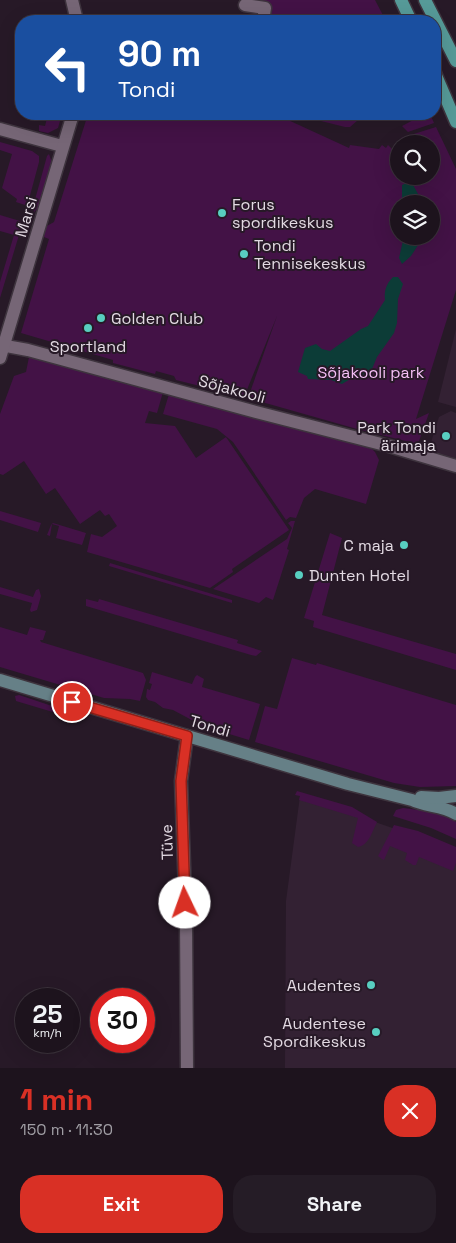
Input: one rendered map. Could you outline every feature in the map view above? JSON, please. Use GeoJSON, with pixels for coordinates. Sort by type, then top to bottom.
{"type":"FeatureCollection","features":[{"type":"Feature","properties":{"kind":"main road"},"geometry":{"type":"LineString","coordinates":[[400,0],[408,15]]}},
{"type":"Feature","properties":{"kind":"main road"},"geometry":{"type":"LineString","coordinates":[[425,0],[433,15]]}},
{"type":"Feature","properties":{"kind":"main road"},"geometry":{"type":"LineString","coordinates":[[441,31],[456,61]]}},
{"type":"Feature","properties":{"kind":"main road"},"geometry":{"type":"LineString","coordinates":[[441,87],[456,122]]}},
{"type":"Feature","properties":{"kind":"street"},"geometry":{"type":"LineString","coordinates":[[72,0],[76,15]]}},
{"type":"Feature","properties":{"kind":"street"},"geometry":{"type":"LineString","coordinates":[[245,5],[265,8],[264,15]]}},
{"type":"Feature","properties":{"kind":"street","name":"Marsi"},"geometry":{"type":"LineString","coordinates":[[1,350],[42,222],[62,146],[71,120]]}},
{"type":"Feature","properties":{"kind":"street"},"geometry":{"type":"LineString","coordinates":[[0,129],[62,146]]}},
{"type":"Feature","properties":{"kind":"street","name":"Sõjakooli"},"geometry":{"type":"LineString","coordinates":[[1,350],[28,350],[389,446],[456,466]]}},
{"type":"Feature","properties":{"kind":"street","name":"Tondi"},"geometry":{"type":"LineString","coordinates":[[0,680],[348,784],[412,800],[420,804],[442,807],[456,814]]}},
{"type":"Feature","properties":{"kind":"street","name":"Tüve"},"geometry":{"type":"LineString","coordinates":[[187,736],[181,781],[186,920],[187,1068]]}},
{"type":"Feature","properties":{"kind":"street","name":"Tondi"},"geometry":{"type":"LineString","coordinates":[[412,800],[420,797],[439,798],[456,796]]}},
{"type":"Feature","properties":{"kind":"shaded area"},"geometry":{"type":"Polygon","coordinates":[[[402,185],[413,185],[418,195],[402,195],[402,185]]]}},
{"type":"Feature","properties":{"kind":"shaded area"},"geometry":{"type":"Polygon","coordinates":[[[402,245],[418,245],[411,256],[402,264],[399,258],[402,245]]]}},
{"type":"Feature","properties":{"kind":"shaded area"},"geometry":{"type":"Polygon","coordinates":[[[393,277],[398,277],[403,284],[398,299],[397,323],[394,333],[377,357],[372,369],[358,378],[352,378],[342,384],[331,380],[308,379],[307,376],[298,372],[305,348],[316,344],[322,349],[330,351],[368,326],[385,300],[386,288],[393,277]]]}},
{"type":"Feature","properties":{"kind":"shaded area"},"geometry":{"type":"Polygon","coordinates":[[[456,329],[456,407],[438,402],[456,329]]]}},
{"type":"Feature","properties":{"kind":"shaded area","name":"Park Tondi ärimaja"},"geometry":{"type":"Polygon","coordinates":[[[451,411],[456,413],[456,460],[428,452],[439,417],[451,411]]]}},
{"type":"Feature","properties":{"kind":"shaded area","name":"Audentes"},"geometry":{"type":"Polygon","coordinates":[[[300,796],[456,850],[456,1068],[285,1068],[286,901],[300,796]]]}},
{"type":"Feature","properties":{"kind":"green space"},"geometry":{"type":"Polygon","coordinates":[[[259,0],[375,0],[383,15],[262,15],[258,3],[259,0]]]}},
{"type":"Feature","properties":{"kind":"green space"},"geometry":{"type":"Polygon","coordinates":[[[46,120],[60,120],[58,128],[48,133],[39,131],[39,125],[45,126],[46,120]]]}},
{"type":"Feature","properties":{"kind":"green space","name":"Tondi Tennisekeskus"},"geometry":{"type":"Polygon","coordinates":[[[86,120],[288,120],[349,148],[350,145],[379,149],[382,145],[386,148],[388,145],[390,147],[390,185],[440,185],[440,135],[456,169],[456,290],[416,419],[429,413],[418,444],[248,398],[277,316],[244,397],[176,380],[174,376],[156,371],[155,374],[113,363],[113,360],[21,333],[49,239],[44,237],[45,227],[54,222],[86,120]]]}},
{"type":"Feature","properties":{"kind":"green space"},"geometry":{"type":"Polygon","coordinates":[[[317,120],[358,120],[350,127],[317,120]]]}},
{"type":"Feature","properties":{"kind":"green space"},"geometry":{"type":"Polygon","coordinates":[[[413,120],[433,120],[434,123],[408,132],[402,126],[413,120]]]}},
{"type":"Feature","properties":{"kind":"green space","name":"Tondi Tennisekeskus"},"geometry":{"type":"Polygon","coordinates":[[[436,127],[440,135],[411,135],[436,127]]]}},
{"type":"Feature","properties":{"kind":"green space"},"geometry":{"type":"Polygon","coordinates":[[[0,142],[32,151],[39,156],[28,203],[25,205],[16,202],[17,199],[2,188],[12,154],[0,150],[0,142]]]}},
{"type":"Feature","properties":{"kind":"green space"},"geometry":{"type":"Polygon","coordinates":[[[49,154],[52,163],[38,208],[34,212],[33,207],[49,154]]]}},
{"type":"Feature","properties":{"kind":"green space"},"geometry":{"type":"Polygon","coordinates":[[[0,215],[20,221],[22,225],[0,298],[0,282],[14,235],[0,231],[0,215]]]}},
{"type":"Feature","properties":{"kind":"green space"},"geometry":{"type":"Polygon","coordinates":[[[29,357],[163,392],[157,413],[149,411],[145,423],[175,426],[196,458],[226,437],[289,530],[232,569],[233,572],[210,588],[87,552],[91,534],[102,537],[117,526],[109,514],[105,516],[100,510],[80,524],[55,488],[46,494],[24,461],[3,475],[0,474],[0,414],[14,376],[26,372],[29,357]]]}},
{"type":"Feature","properties":{"kind":"green space"},"geometry":{"type":"Polygon","coordinates":[[[169,394],[372,449],[379,460],[366,504],[315,489],[304,498],[296,518],[290,517],[286,520],[233,442],[217,429],[163,414],[169,394]]]}},
{"type":"Feature","properties":{"kind":"green space"},"geometry":{"type":"Polygon","coordinates":[[[0,511],[41,523],[38,532],[0,520],[0,511]]]}},
{"type":"Feature","properties":{"kind":"green space"},"geometry":{"type":"Polygon","coordinates":[[[295,521],[287,549],[289,550],[273,600],[266,597],[259,603],[213,589],[287,539],[292,528],[288,523],[295,521]]]}},
{"type":"Feature","properties":{"kind":"green space"},"geometry":{"type":"Polygon","coordinates":[[[52,524],[50,536],[47,535],[51,525],[52,524]]]}},
{"type":"Feature","properties":{"kind":"green space"},"geometry":{"type":"Polygon","coordinates":[[[52,524],[86,533],[82,545],[56,538],[59,526],[52,524]]]}},
{"type":"Feature","properties":{"kind":"green space"},"geometry":{"type":"Polygon","coordinates":[[[330,533],[342,538],[322,615],[456,654],[456,670],[313,627],[314,621],[304,618],[330,533]]]}},
{"type":"Feature","properties":{"kind":"green space"},"geometry":{"type":"Polygon","coordinates":[[[110,563],[232,600],[232,603],[109,566],[110,563]]]}},
{"type":"Feature","properties":{"kind":"green space"},"geometry":{"type":"Polygon","coordinates":[[[0,587],[33,597],[36,590],[39,589],[41,596],[37,610],[31,612],[32,603],[0,594],[0,587]]]}},
{"type":"Feature","properties":{"kind":"green space"},"geometry":{"type":"Polygon","coordinates":[[[86,599],[98,602],[99,599],[238,640],[237,643],[262,651],[256,656],[251,655],[86,606],[86,599]]]}},
{"type":"Feature","properties":{"kind":"green space"},"geometry":{"type":"Polygon","coordinates":[[[0,627],[27,635],[30,627],[46,631],[43,640],[40,640],[41,642],[143,673],[146,680],[140,701],[104,698],[0,667],[0,627]]]}},
{"type":"Feature","properties":{"kind":"green space"},"geometry":{"type":"Polygon","coordinates":[[[292,658],[316,665],[317,663],[456,705],[456,786],[420,787],[394,783],[255,742],[265,706],[277,709],[292,658]]]}},
{"type":"Feature","properties":{"kind":"green space"},"geometry":{"type":"Polygon","coordinates":[[[152,672],[192,684],[197,675],[204,679],[202,687],[260,704],[249,740],[203,726],[173,710],[163,708],[155,702],[148,700],[146,697],[147,689],[150,690],[152,684],[149,683],[152,672]]]}},
{"type":"Feature","properties":{"kind":"green space"},"geometry":{"type":"Polygon","coordinates":[[[19,695],[85,719],[76,719],[16,701],[15,696],[19,695]]]}},
{"type":"Feature","properties":{"kind":"green space"},"geometry":{"type":"Polygon","coordinates":[[[297,791],[352,807],[377,822],[368,841],[358,847],[352,843],[358,818],[299,800],[300,796],[295,795],[297,791]]]}},
{"type":"Feature","properties":{"kind":"green space"},"geometry":{"type":"Polygon","coordinates":[[[403,808],[431,812],[456,822],[456,839],[431,828],[393,816],[396,810],[403,808]]]}},
{"type":"Feature","properties":{"kind":"green space"},"geometry":{"type":"Polygon","coordinates":[[[394,825],[418,831],[456,847],[456,863],[453,871],[419,857],[416,865],[413,865],[405,860],[407,853],[390,846],[384,860],[378,856],[394,825]]]}},
{"type":"Feature","properties":{"kind":"place","name":"Forus spordikeskus"},"geometry":{"type":"Point","coordinates":[222,213]}},
{"type":"Feature","properties":{"kind":"place","name":"Tondi Tennisekeskus"},"geometry":{"type":"Point","coordinates":[244,254]}},
{"type":"Feature","properties":{"kind":"place","name":"Golden Club"},"geometry":{"type":"Point","coordinates":[101,318]}},
{"type":"Feature","properties":{"kind":"place","name":"Sportland"},"geometry":{"type":"Point","coordinates":[88,328]}},
{"type":"Feature","properties":{"kind":"place","name":"Park Tondi ärimaja"},"geometry":{"type":"Point","coordinates":[446,436]}},
{"type":"Feature","properties":{"kind":"place","name":"C maja"},"geometry":{"type":"Point","coordinates":[404,545]}},
{"type":"Feature","properties":{"kind":"place","name":"Dunten Hotel"},"geometry":{"type":"Point","coordinates":[299,575]}},
{"type":"Feature","properties":{"kind":"place","name":"Audentes"},"geometry":{"type":"Point","coordinates":[371,985]}},
{"type":"Feature","properties":{"kind":"place","name":"Audentese Spordikeskus"},"geometry":{"type":"Point","coordinates":[376,1032]}},
{"type":"Feature","properties":{"kind":"route"},"geometry":{"type":"LineString","coordinates":[[72,702],[187,736],[181,781],[185,903]]}},
{"type":"Feature","properties":{"kind":"park label","name":"Sõjakooli park"},"geometry":{"type":"Point","coordinates":[371,372]}}]}
